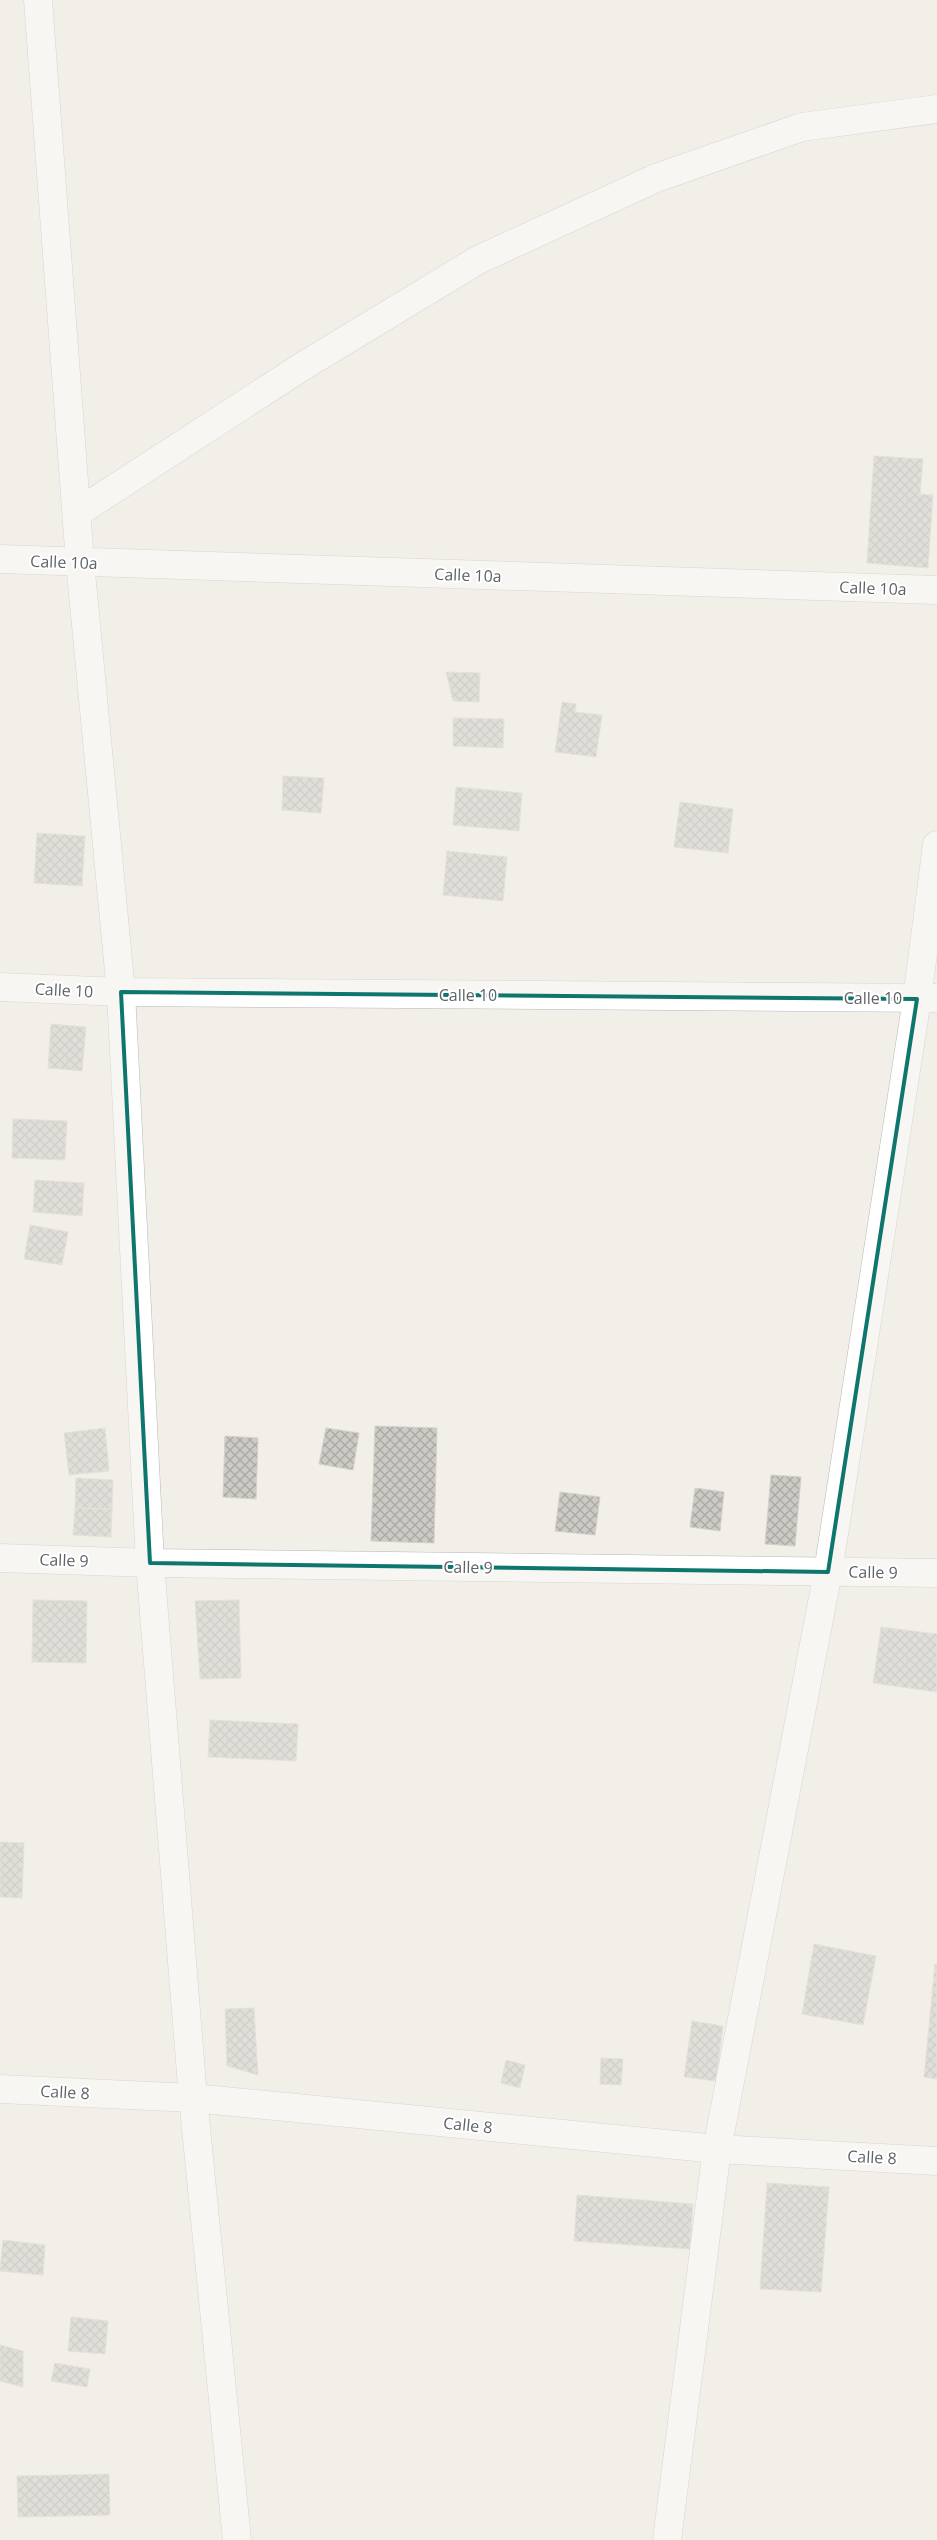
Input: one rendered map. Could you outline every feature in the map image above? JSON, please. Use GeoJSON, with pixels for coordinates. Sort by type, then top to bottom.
{"type":"FeatureCollection","features":[{"type":"Feature","properties":{"kind":"street"},"geometry":{"type":"LineString","coordinates":[[38,0],[80,562],[121,992],[150,1563],[193,2098],[238,2540]]}},
{"type":"Feature","properties":{"kind":"street"},"geometry":{"type":"LineString","coordinates":[[76,513],[303,366],[478,260],[656,178],[802,127],[937,109]]}},
{"type":"Feature","properties":{"kind":"street","name":"Calle 10a"},"geometry":{"type":"LineString","coordinates":[[0,559],[937,590]]}},
{"type":"Feature","properties":{"kind":"street"},"geometry":{"type":"LineString","coordinates":[[667,2540],[717,2149],[828,1572],[927,998],[937,845]]}},
{"type":"Feature","properties":{"kind":"street","name":"Calle 10"},"geometry":{"type":"LineString","coordinates":[[0,987],[121,992],[927,998]]}},
{"type":"Feature","properties":{"kind":"street","name":"Calle 9"},"geometry":{"type":"LineString","coordinates":[[0,1558],[150,1563],[937,1573]]}},
{"type":"Feature","properties":{"kind":"street","name":"Calle 8"},"geometry":{"type":"LineString","coordinates":[[0,2089],[193,2098],[717,2149],[937,2161]]}},
{"type":"Feature","properties":{"kind":"highlighted area"},"geometry":{"type":"Polygon","coordinates":[[[121,992],[917,999],[828,1572],[150,1563],[121,992]]]}},
{"type":"Feature","properties":{"kind":"building"},"geometry":{"type":"Polygon","coordinates":[[[874,456],[923,459],[920,494],[933,495],[928,568],[867,563],[874,456]]]}},
{"type":"Feature","properties":{"kind":"building"},"geometry":{"type":"Polygon","coordinates":[[[446,672],[480,673],[479,702],[453,701],[446,672]]]}},
{"type":"Feature","properties":{"kind":"building"},"geometry":{"type":"Polygon","coordinates":[[[562,702],[576,704],[575,712],[602,715],[596,757],[555,752],[562,702]]]}},
{"type":"Feature","properties":{"kind":"building"},"geometry":{"type":"Polygon","coordinates":[[[453,718],[504,719],[503,748],[453,746],[453,718]]]}},
{"type":"Feature","properties":{"kind":"building"},"geometry":{"type":"Polygon","coordinates":[[[283,776],[324,778],[321,813],[282,810],[283,776]]]}},
{"type":"Feature","properties":{"kind":"building"},"geometry":{"type":"Polygon","coordinates":[[[456,787],[522,793],[519,831],[453,825],[456,787]]]}},
{"type":"Feature","properties":{"kind":"building"},"geometry":{"type":"Polygon","coordinates":[[[680,802],[733,809],[728,853],[674,847],[680,802]]]}},
{"type":"Feature","properties":{"kind":"building"},"geometry":{"type":"Polygon","coordinates":[[[37,833],[85,836],[82,886],[34,883],[37,833]]]}},
{"type":"Feature","properties":{"kind":"building"},"geometry":{"type":"Polygon","coordinates":[[[447,851],[507,857],[503,901],[443,895],[447,851]]]}},
{"type":"Feature","properties":{"kind":"building"},"geometry":{"type":"Polygon","coordinates":[[[51,1024],[86,1027],[82,1071],[48,1068],[51,1024]]]}},
{"type":"Feature","properties":{"kind":"building"},"geometry":{"type":"Polygon","coordinates":[[[13,1119],[67,1121],[65,1160],[12,1158],[13,1119]]]}},
{"type":"Feature","properties":{"kind":"building"},"geometry":{"type":"Polygon","coordinates":[[[35,1180],[84,1183],[82,1216],[33,1212],[35,1180]]]}},
{"type":"Feature","properties":{"kind":"building"},"geometry":{"type":"Polygon","coordinates":[[[30,1225],[68,1232],[62,1265],[24,1259],[30,1225]]]}},
{"type":"Feature","properties":{"kind":"building"},"geometry":{"type":"Polygon","coordinates":[[[375,1426],[437,1428],[434,1543],[371,1541],[375,1426]]]}},
{"type":"Feature","properties":{"kind":"building"},"geometry":{"type":"Polygon","coordinates":[[[105,1428],[109,1471],[69,1475],[64,1433],[105,1428]]]}},
{"type":"Feature","properties":{"kind":"building"},"geometry":{"type":"Polygon","coordinates":[[[326,1428],[359,1433],[353,1470],[319,1464],[326,1428]]]}},
{"type":"Feature","properties":{"kind":"building"},"geometry":{"type":"Polygon","coordinates":[[[225,1436],[258,1438],[256,1499],[223,1497],[225,1436]]]}},
{"type":"Feature","properties":{"kind":"building"},"geometry":{"type":"Polygon","coordinates":[[[771,1475],[801,1477],[795,1546],[765,1544],[771,1475]]]}},
{"type":"Feature","properties":{"kind":"building"},"geometry":{"type":"Polygon","coordinates":[[[76,1478],[113,1480],[112,1509],[75,1508],[76,1478]]]}},
{"type":"Feature","properties":{"kind":"building"},"geometry":{"type":"Polygon","coordinates":[[[695,1488],[724,1492],[720,1531],[690,1527],[695,1488]]]}},
{"type":"Feature","properties":{"kind":"building"},"geometry":{"type":"Polygon","coordinates":[[[560,1492],[600,1497],[595,1535],[555,1531],[560,1492]]]}},
{"type":"Feature","properties":{"kind":"building"},"geometry":{"type":"Polygon","coordinates":[[[75,1508],[112,1509],[111,1537],[73,1535],[75,1508]]]}},
{"type":"Feature","properties":{"kind":"building"},"geometry":{"type":"Polygon","coordinates":[[[33,1600],[87,1601],[86,1663],[32,1662],[33,1600]]]}},
{"type":"Feature","properties":{"kind":"building"},"geometry":{"type":"Polygon","coordinates":[[[239,1600],[241,1678],[200,1679],[195,1601],[239,1600]]]}},
{"type":"Feature","properties":{"kind":"building"},"geometry":{"type":"Polygon","coordinates":[[[881,1627],[937,1634],[937,1692],[873,1683],[881,1627]]]}},
{"type":"Feature","properties":{"kind":"building"},"geometry":{"type":"Polygon","coordinates":[[[210,1720],[298,1724],[296,1761],[208,1757],[210,1720]]]}},
{"type":"Feature","properties":{"kind":"building"},"geometry":{"type":"Polygon","coordinates":[[[0,1842],[24,1843],[22,1898],[0,1897],[0,1842]]]}},
{"type":"Feature","properties":{"kind":"building"},"geometry":{"type":"Polygon","coordinates":[[[814,1944],[876,1956],[863,2025],[802,2014],[814,1944]]]}},
{"type":"Feature","properties":{"kind":"building"},"geometry":{"type":"Polygon","coordinates":[[[935,1964],[937,1964],[937,2079],[924,2077],[935,1964]]]}},
{"type":"Feature","properties":{"kind":"building"},"geometry":{"type":"Polygon","coordinates":[[[254,2008],[258,2075],[227,2066],[225,2009],[254,2008]]]}},
{"type":"Feature","properties":{"kind":"building"},"geometry":{"type":"Polygon","coordinates":[[[692,2021],[723,2026],[716,2081],[684,2077],[692,2021]]]}},
{"type":"Feature","properties":{"kind":"building"},"geometry":{"type":"Polygon","coordinates":[[[601,2058],[623,2059],[621,2085],[600,2084],[601,2058]]]}},
{"type":"Feature","properties":{"kind":"building"},"geometry":{"type":"Polygon","coordinates":[[[506,2060],[525,2065],[520,2088],[501,2083],[506,2060]]]}},
{"type":"Feature","properties":{"kind":"building"},"geometry":{"type":"Polygon","coordinates":[[[767,2183],[829,2187],[821,2292],[760,2289],[767,2183]]]}},
{"type":"Feature","properties":{"kind":"building"},"geometry":{"type":"Polygon","coordinates":[[[577,2195],[693,2204],[690,2249],[574,2241],[577,2195]]]}},
{"type":"Feature","properties":{"kind":"building"},"geometry":{"type":"Polygon","coordinates":[[[3,2240],[45,2245],[43,2275],[0,2271],[3,2240]]]}},
{"type":"Feature","properties":{"kind":"building"},"geometry":{"type":"Polygon","coordinates":[[[71,2317],[108,2321],[105,2354],[68,2351],[71,2317]]]}},
{"type":"Feature","properties":{"kind":"building"},"geometry":{"type":"Polygon","coordinates":[[[0,2345],[23,2351],[23,2387],[0,2381],[0,2345]]]}},
{"type":"Feature","properties":{"kind":"building"},"geometry":{"type":"Polygon","coordinates":[[[55,2363],[90,2369],[87,2387],[51,2381],[55,2363]]]}},
{"type":"Feature","properties":{"kind":"building"},"geometry":{"type":"Polygon","coordinates":[[[109,2474],[110,2515],[18,2517],[17,2476],[109,2474]]]}}]}
